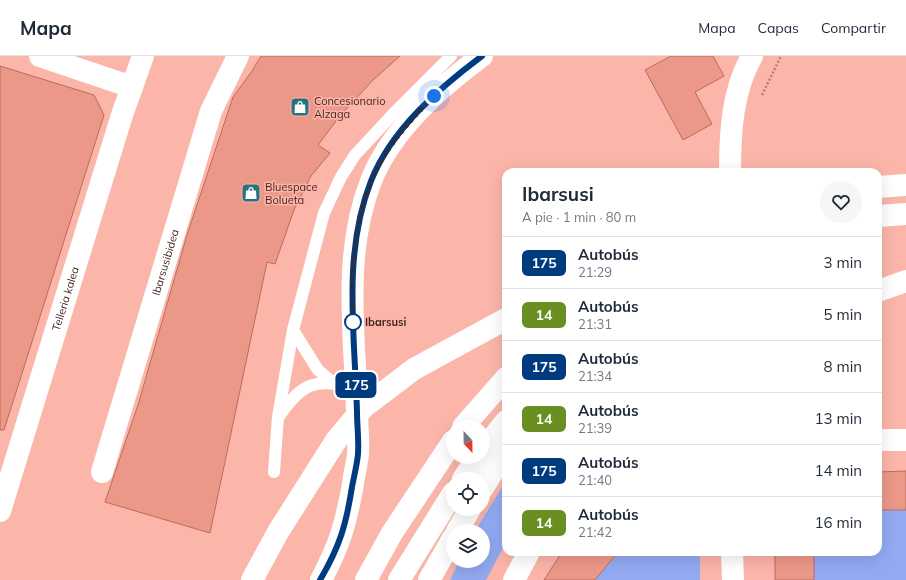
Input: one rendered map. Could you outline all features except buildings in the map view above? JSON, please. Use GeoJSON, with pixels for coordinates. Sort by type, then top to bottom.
{"type":"FeatureCollection","features":[{"type":"Feature","properties":{"kind":"main road"},"geometry":{"type":"LineString","coordinates":[[40,56],[132,87]]}},
{"type":"Feature","properties":{"kind":"main road","name":"Telleria kalea"},"geometry":{"type":"LineString","coordinates":[[0,511],[122,115],[143,56]]}},
{"type":"Feature","properties":{"kind":"main road","name":"Ibarsusibidea"},"geometry":{"type":"LineString","coordinates":[[102,472],[211,111],[238,56]]}},
{"type":"Feature","properties":{"kind":"main road"},"geometry":{"type":"LineString","coordinates":[[320,580],[336,553],[346,523],[358,454],[352,289],[354,249],[371,181],[388,150],[404,128],[434,96],[459,73],[482,56]]}},
{"type":"Feature","properties":{"kind":"main road"},"geometry":{"type":"LineString","coordinates":[[730,168],[730,136],[734,108],[744,69],[752,56]]}},
{"type":"Feature","properties":{"kind":"main road"},"geometry":{"type":"LineString","coordinates":[[882,187],[906,185]]}},
{"type":"Feature","properties":{"kind":"main road"},"geometry":{"type":"LineString","coordinates":[[882,216],[906,214]]}},
{"type":"Feature","properties":{"kind":"main road"},"geometry":{"type":"LineString","coordinates":[[882,290],[906,281]]}},
{"type":"Feature","properties":{"kind":"main road"},"geometry":{"type":"LineString","coordinates":[[252,580],[278,532],[337,439],[364,407],[414,369],[502,321]]}},
{"type":"Feature","properties":{"kind":"main road"},"geometry":{"type":"LineString","coordinates":[[469,420],[502,383]]}},
{"type":"Feature","properties":{"kind":"main road"},"geometry":{"type":"LineString","coordinates":[[490,441],[502,426]]}},
{"type":"Feature","properties":{"kind":"main road"},"geometry":{"type":"LineString","coordinates":[[882,440],[906,440]]}},
{"type":"Feature","properties":{"kind":"main road"},"geometry":{"type":"LineString","coordinates":[[366,580],[392,533],[446,452]]}},
{"type":"Feature","properties":{"kind":"main road"},"geometry":{"type":"LineString","coordinates":[[490,476],[502,457]]}},
{"type":"Feature","properties":{"kind":"main road"},"geometry":{"type":"LineString","coordinates":[[399,580],[446,504]]}},
{"type":"Feature","properties":{"kind":"main road"},"geometry":{"type":"LineString","coordinates":[[429,580],[446,550]]}},
{"type":"Feature","properties":{"kind":"main road"},"geometry":{"type":"LineString","coordinates":[[514,580],[527,556]]}},
{"type":"Feature","properties":{"kind":"main road"},"geometry":{"type":"LineString","coordinates":[[732,556],[733,580]]}},
{"type":"Feature","properties":{"kind":"lane"},"geometry":{"type":"LineString","coordinates":[[274,472],[278,417],[293,330],[324,213],[341,177],[360,150],[394,113],[451,56]]}},
{"type":"Feature","properties":{"kind":"lane"},"geometry":{"type":"LineString","coordinates":[[293,330],[318,370],[332,382]]}},
{"type":"Feature","properties":{"kind":"lane"},"geometry":{"type":"LineString","coordinates":[[278,417],[290,401],[310,384],[332,382],[356,387]]}},
{"type":"Feature","properties":{"kind":"path"},"geometry":{"type":"LineString","coordinates":[[761,96],[781,56]]}},
{"type":"Feature","properties":{"kind":"shaded area"},"geometry":{"type":"Polygon","coordinates":[[[502,487],[502,550],[486,580],[450,580],[456,568],[490,568],[490,524],[479,524],[484,516],[490,516],[490,507],[502,487]]]}},
{"type":"Feature","properties":{"kind":"shaded area"},"geometry":{"type":"Polygon","coordinates":[[[882,510],[906,510],[906,580],[814,580],[814,556],[882,556],[882,510]]]}},
{"type":"Feature","properties":{"kind":"shaded area"},"geometry":{"type":"Polygon","coordinates":[[[616,556],[700,556],[700,580],[595,580],[616,556]]]}},
{"type":"Feature","properties":{"kind":"bus line","name":"175"},"geometry":{"type":"LineString","coordinates":[[320,580],[336,553],[346,523],[358,454],[352,289],[354,249],[371,181],[388,150],[404,128],[434,96],[459,73],[482,56]]}},
{"type":"Feature","properties":{"kind":"place","name":"Concesionario Alzaga"},"geometry":{"type":"Point","coordinates":[300,107]}},
{"type":"Feature","properties":{"kind":"place","name":"Bluespace Bolueta"},"geometry":{"type":"Point","coordinates":[251,193]}},
{"type":"Feature","properties":{"kind":"place","name":"Ibarsusi"},"geometry":{"type":"Point","coordinates":[353,322]}},
{"type":"Feature","properties":{"kind":"route"},"geometry":{"type":"LineString","coordinates":[[353,322],[352,289],[354,249],[371,181],[388,150],[404,128],[434,96]]}}]}
